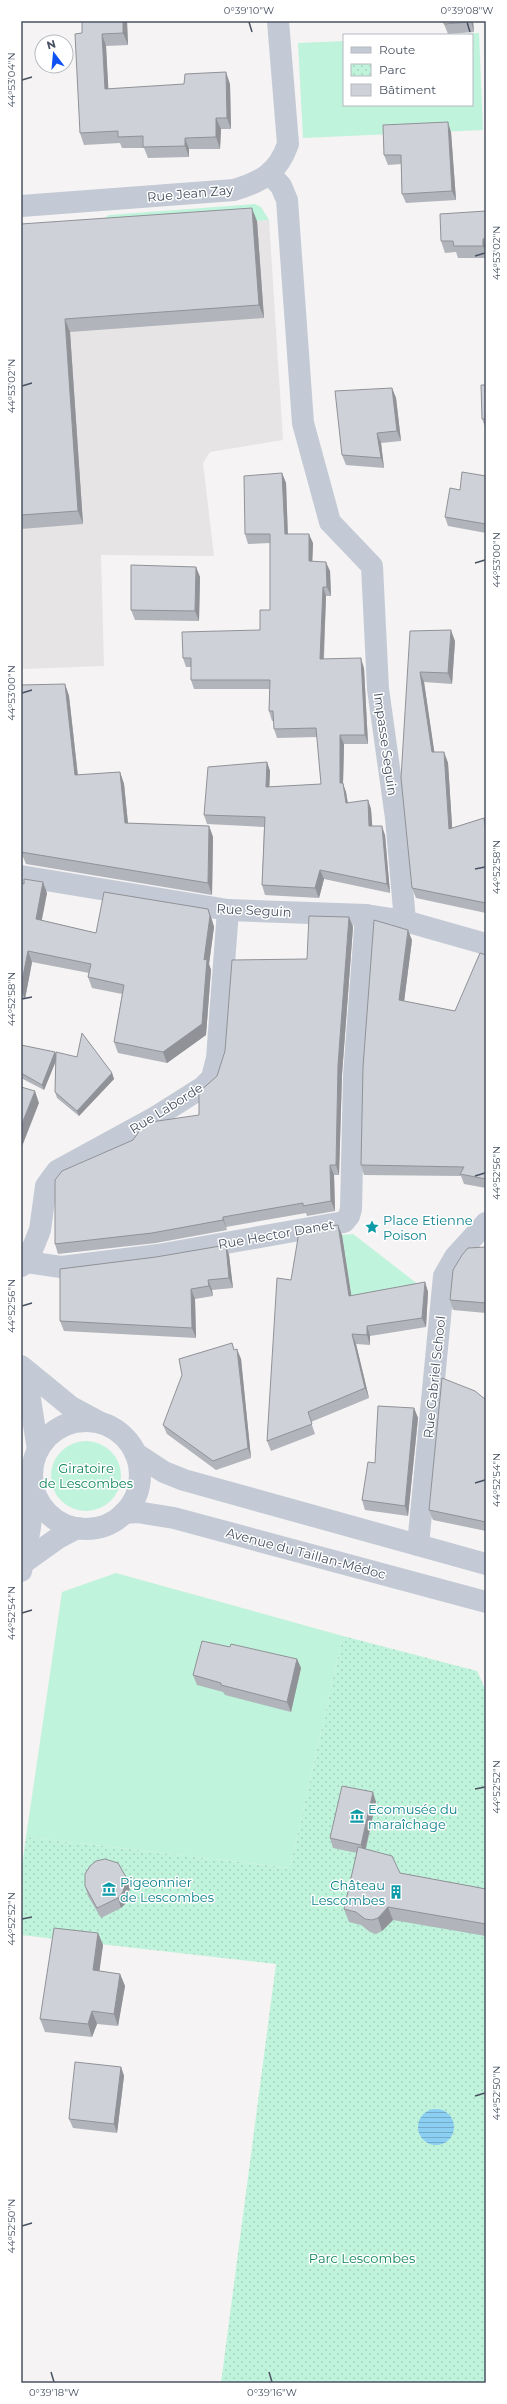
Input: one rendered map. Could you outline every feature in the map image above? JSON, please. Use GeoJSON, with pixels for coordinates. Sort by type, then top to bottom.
{"type":"FeatureCollection","features":[{"type":"Feature","properties":{"kind":"street","name":"Rue Jean Zay"},"geometry":{"type":"LineString","coordinates":[[21,206],[234,190],[255,184],[270,174],[283,157],[288,144],[278,21]]}},
{"type":"Feature","properties":{"kind":"street","name":"Impasse Seguin"},"geometry":{"type":"LineString","coordinates":[[270,174],[281,186],[287,200],[303,423],[330,522],[372,566],[378,689],[396,818],[405,920]]}},
{"type":"Feature","properties":{"kind":"street","name":"Rue Seguin"},"geometry":{"type":"LineString","coordinates":[[21,876],[228,910],[366,915],[405,920],[486,944]]}},
{"type":"Feature","properties":{"kind":"street","name":"Rue Laborde"},"geometry":{"type":"LineString","coordinates":[[24,1264],[40,1230],[46,1186],[57,1171],[154,1118],[203,1087],[212,1078],[217,1058],[228,910]]}},
{"type":"Feature","properties":{"kind":"street","name":"Rue Hector Danet"},"geometry":{"type":"LineString","coordinates":[[24,1264],[61,1267],[158,1255],[344,1222],[349,1216],[350,1209],[354,1076],[366,915]]}},
{"type":"Feature","properties":{"kind":"street","name":"Rue Gabriel School"},"geometry":{"type":"LineString","coordinates":[[418,1545],[444,1276],[455,1257],[486,1223]]}},
{"type":"Feature","properties":{"kind":"street"},"geometry":{"type":"LineString","coordinates":[[21,1367],[71,1407],[118,1432],[131,1445],[135,1453],[138,1462],[140,1481],[134,1499],[124,1513],[110,1523],[94,1528],[77,1528],[61,1523],[47,1513],[37,1499],[32,1483]]}},
{"type":"Feature","properties":{"kind":"street"},"geometry":{"type":"LineString","coordinates":[[21,1367],[30,1399],[38,1450]]}},
{"type":"Feature","properties":{"kind":"street"},"geometry":{"type":"LineString","coordinates":[[22,1567],[30,1539],[33,1512],[32,1466],[38,1450],[49,1435],[65,1425],[83,1421],[102,1423]]}},
{"type":"Feature","properties":{"kind":"street"},"geometry":{"type":"LineString","coordinates":[[135,1453],[164,1472],[184,1480],[486,1564]]}},
{"type":"Feature","properties":{"kind":"street","name":"Avenue du Taillan-Médoc"},"geometry":{"type":"LineString","coordinates":[[124,1513],[137,1512],[174,1518],[486,1602]]}},
{"type":"Feature","properties":{"kind":"street"},"geometry":{"type":"LineString","coordinates":[[22,1567],[58,1538],[77,1528]]}},
{"type":"Feature","properties":{"kind":"shaded area"},"geometry":{"type":"Polygon","coordinates":[[[269,220],[283,440],[210,452],[203,463],[214,556],[101,555],[104,666],[21,669],[21,238],[269,220]]]}},
{"type":"Feature","properties":{"kind":"green space"},"geometry":{"type":"Polygon","coordinates":[[[479,33],[483,130],[303,138],[298,43],[343,41],[343,106],[473,106],[473,34],[459,34],[479,33]]]}},
{"type":"Feature","properties":{"kind":"green space"},"geometry":{"type":"Polygon","coordinates":[[[255,204],[261,207],[269,220],[100,232],[103,219],[109,215],[255,204]]]}},
{"type":"Feature","properties":{"kind":"green space"},"geometry":{"type":"Polygon","coordinates":[[[353,1234],[428,1292],[394,1299],[352,1300],[342,1235],[353,1234]]]}},
{"type":"Feature","properties":{"kind":"green space","name":"Giratoire de Lescombes"},"geometry":{"type":"Polygon","coordinates":[[[86,1441],[99,1444],[111,1451],[118,1463],[121,1476],[118,1489],[111,1501],[99,1508],[86,1511],[73,1508],[61,1501],[54,1489],[51,1476],[54,1463],[61,1451],[73,1444],[86,1441]]]}},
{"type":"Feature","properties":{"kind":"green space"},"geometry":{"type":"Polygon","coordinates":[[[116,1573],[343,1636],[290,1868],[26,1837],[62,1592],[116,1573]]]}},
{"type":"Feature","properties":{"kind":"green space","name":"Parc Lescombes"},"geometry":{"type":"Polygon","coordinates":[[[343,1636],[477,1671],[486,1691],[486,2383],[221,2383],[276,1964],[21,1935],[21,1874],[26,1837],[290,1868],[343,1636]]]}},
{"type":"Feature","properties":{"kind":"water"},"geometry":{"type":"Polygon","coordinates":[[[439,2109],[449,2114],[453,2120],[453,2134],[449,2140],[443,2144],[433,2145],[423,2140],[419,2134],[418,2124],[423,2114],[429,2110],[439,2109]]]}},
{"type":"Feature","properties":{"kind":"building"},"geometry":{"type":"Polygon","coordinates":[[[82,21],[123,21],[123,33],[102,34],[105,89],[184,84],[185,74],[226,72],[227,118],[216,118],[216,137],[185,138],[185,146],[143,147],[143,136],[118,137],[118,131],[80,133],[75,34],[82,33],[82,21]]]}},
{"type":"Feature","properties":{"kind":"building"},"geometry":{"type":"Polygon","coordinates":[[[444,21],[470,21],[471,22],[444,24],[444,21]]]}},
{"type":"Feature","properties":{"kind":"building"},"geometry":{"type":"Polygon","coordinates":[[[448,122],[452,191],[402,194],[401,155],[384,155],[383,125],[448,122]]]}},
{"type":"Feature","properties":{"kind":"building"},"geometry":{"type":"Polygon","coordinates":[[[252,208],[259,305],[65,319],[78,511],[21,515],[21,224],[252,208]]]}},
{"type":"Feature","properties":{"kind":"building"},"geometry":{"type":"Polygon","coordinates":[[[486,211],[486,238],[483,239],[483,246],[454,246],[453,241],[441,241],[440,214],[486,211]]]}},
{"type":"Feature","properties":{"kind":"building"},"geometry":{"type":"Polygon","coordinates":[[[481,385],[486,385],[486,419],[482,419],[481,385]]]}},
{"type":"Feature","properties":{"kind":"building"},"geometry":{"type":"Polygon","coordinates":[[[392,388],[397,431],[377,433],[381,458],[342,455],[335,391],[392,388]]]}},
{"type":"Feature","properties":{"kind":"building"},"geometry":{"type":"Polygon","coordinates":[[[462,472],[486,476],[486,524],[445,517],[450,488],[460,490],[462,472]]]}},
{"type":"Feature","properties":{"kind":"building"},"geometry":{"type":"Polygon","coordinates":[[[282,473],[285,534],[309,534],[309,561],[326,562],[327,587],[323,587],[320,659],[361,658],[365,735],[340,735],[340,783],[343,783],[346,803],[368,800],[369,826],[382,826],[387,884],[320,870],[315,888],[262,885],[265,817],[204,815],[208,767],[267,762],[266,787],[321,784],[316,728],[274,729],[273,711],[269,711],[270,680],[191,680],[191,658],[183,658],[182,632],[260,630],[260,610],[270,610],[270,534],[245,534],[244,476],[282,473]]]}},
{"type":"Feature","properties":{"kind":"building"},"geometry":{"type":"Polygon","coordinates":[[[131,565],[196,567],[195,611],[131,610],[131,565]]]}},
{"type":"Feature","properties":{"kind":"building"},"geometry":{"type":"Polygon","coordinates":[[[451,630],[448,673],[420,672],[432,752],[444,752],[449,829],[484,818],[486,833],[486,903],[412,888],[401,778],[410,631],[451,630]]]}},
{"type":"Feature","properties":{"kind":"building"},"geometry":{"type":"Polygon","coordinates":[[[65,684],[75,775],[120,772],[125,823],[209,826],[208,883],[21,852],[21,685],[65,684]]]}},
{"type":"Feature","properties":{"kind":"building"},"geometry":{"type":"Polygon","coordinates":[[[24,879],[43,882],[36,919],[96,933],[104,892],[208,909],[210,916],[204,960],[207,959],[202,1024],[163,1052],[114,1042],[124,985],[88,977],[91,964],[28,951],[21,986],[21,883],[24,884],[24,879]]]}},
{"type":"Feature","properties":{"kind":"building"},"geometry":{"type":"Polygon","coordinates":[[[309,916],[349,917],[338,1065],[336,1165],[330,1165],[331,1201],[303,1206],[303,1203],[223,1217],[223,1220],[152,1233],[55,1244],[55,1180],[62,1171],[133,1140],[142,1127],[151,1122],[199,1115],[199,1092],[217,1076],[225,1051],[232,960],[307,959],[309,916]]]}},
{"type":"Feature","properties":{"kind":"building"},"geometry":{"type":"Polygon","coordinates":[[[374,920],[408,930],[399,1000],[455,1011],[480,953],[486,955],[486,1179],[460,1174],[464,1167],[361,1165],[363,1067],[374,920]]]}},
{"type":"Feature","properties":{"kind":"building"},"geometry":{"type":"Polygon","coordinates":[[[82,1033],[112,1073],[77,1111],[55,1092],[56,1052],[77,1057],[82,1033]]]}},
{"type":"Feature","properties":{"kind":"building"},"geometry":{"type":"Polygon","coordinates":[[[21,1045],[55,1052],[42,1085],[21,1073],[21,1045]]]}},
{"type":"Feature","properties":{"kind":"building"},"geometry":{"type":"Polygon","coordinates":[[[21,1087],[35,1091],[21,1126],[21,1087]]]}},
{"type":"Feature","properties":{"kind":"building"},"geometry":{"type":"Polygon","coordinates":[[[338,1225],[349,1296],[425,1282],[422,1318],[367,1326],[367,1335],[352,1334],[365,1388],[308,1412],[312,1424],[267,1441],[277,1278],[291,1280],[299,1232],[338,1225]]]}},
{"type":"Feature","properties":{"kind":"building"},"geometry":{"type":"Polygon","coordinates":[[[226,1245],[229,1278],[208,1280],[209,1286],[191,1289],[192,1328],[60,1321],[60,1269],[156,1257],[226,1245]]]}},
{"type":"Feature","properties":{"kind":"building"},"geometry":{"type":"Polygon","coordinates":[[[486,1247],[486,1303],[450,1300],[453,1270],[462,1255],[468,1248],[486,1247]]]}},
{"type":"Feature","properties":{"kind":"building"},"geometry":{"type":"Polygon","coordinates":[[[232,1343],[234,1350],[237,1349],[248,1448],[213,1461],[163,1425],[182,1375],[179,1359],[232,1343]]]}},
{"type":"Feature","properties":{"kind":"building"},"geometry":{"type":"Polygon","coordinates":[[[442,1378],[475,1391],[486,1400],[486,1522],[429,1510],[442,1378]]]}},
{"type":"Feature","properties":{"kind":"building"},"geometry":{"type":"Polygon","coordinates":[[[378,1406],[414,1408],[405,1506],[362,1500],[368,1462],[375,1463],[378,1406]]]}},
{"type":"Feature","properties":{"kind":"building"},"geometry":{"type":"Polygon","coordinates":[[[202,1641],[230,1647],[231,1644],[297,1659],[287,1702],[221,1685],[221,1683],[193,1675],[202,1641]]]}},
{"type":"Feature","properties":{"kind":"building","name":"Ecomusée du maraîchage"},"geometry":{"type":"Polygon","coordinates":[[[342,1786],[373,1792],[361,1845],[330,1838],[342,1786]]]}},
{"type":"Feature","properties":{"kind":"building","name":"Château Lescombes"},"geometry":{"type":"Polygon","coordinates":[[[358,1847],[392,1856],[400,1873],[486,1889],[486,1924],[388,1907],[378,1918],[372,1920],[365,1919],[356,1912],[344,1909],[358,1847]]]}},
{"type":"Feature","properties":{"kind":"building","name":"Pigeonnier de Lescombes"},"geometry":{"type":"Polygon","coordinates":[[[105,1859],[118,1863],[126,1877],[123,1892],[118,1898],[97,1908],[85,1886],[85,1874],[90,1866],[96,1861],[105,1859]]]}},
{"type":"Feature","properties":{"kind":"building"},"geometry":{"type":"Polygon","coordinates":[[[54,1928],[98,1933],[93,1970],[120,1974],[114,2014],[92,2011],[88,2024],[40,2019],[54,1928]]]}},
{"type":"Feature","properties":{"kind":"building"},"geometry":{"type":"Polygon","coordinates":[[[75,2062],[121,2067],[114,2124],[69,2119],[75,2062]]]}},
{"type":"Feature","properties":{"kind":"place","name":"Place Etienne Poison"},"geometry":{"type":"Point","coordinates":[372,1227]}},
{"type":"Feature","properties":{"kind":"place","name":"Ecomusée du maraîchage"},"geometry":{"type":"Point","coordinates":[357,1816]}},
{"type":"Feature","properties":{"kind":"place","name":"Pigeonnier de Lescombes"},"geometry":{"type":"Point","coordinates":[109,1889]}},
{"type":"Feature","properties":{"kind":"place","name":"Château Lescombes"},"geometry":{"type":"Point","coordinates":[396,1892]}}]}
